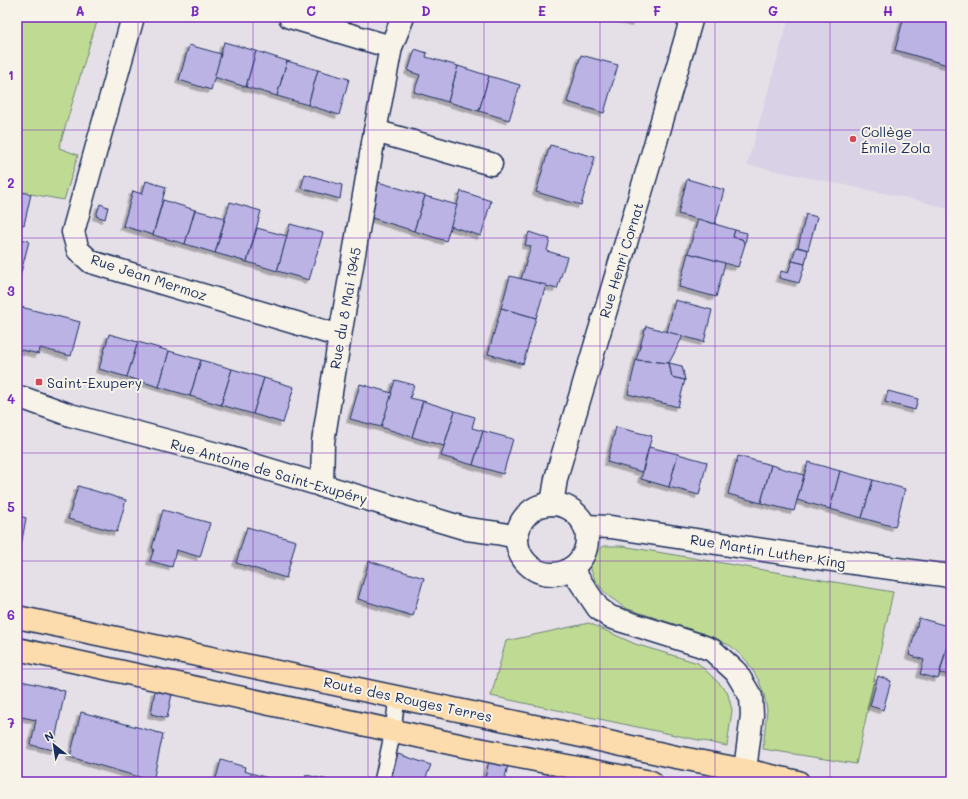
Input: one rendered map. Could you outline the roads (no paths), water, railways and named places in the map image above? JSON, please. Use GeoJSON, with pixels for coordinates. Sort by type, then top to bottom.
{"type":"FeatureCollection","features":[{"type":"Feature","properties":{"kind":"main road","name":"Route des Rouges Terres"},"geometry":{"type":"LineString","coordinates":[[17,617],[586,736],[676,757],[743,776],[798,782]]}},
{"type":"Feature","properties":{"kind":"main road"},"geometry":{"type":"LineString","coordinates":[[17,649],[468,747],[651,782]]}},
{"type":"Feature","properties":{"kind":"street","name":"Rue Jean Mermoz"},"geometry":{"type":"LineString","coordinates":[[133,17],[73,232],[78,250],[91,262],[340,336]]}},
{"type":"Feature","properties":{"kind":"street"},"geometry":{"type":"LineString","coordinates":[[290,17],[391,47]]}},
{"type":"Feature","properties":{"kind":"street","name":"Rue du 8 Mai 1945"},"geometry":{"type":"LineString","coordinates":[[322,486],[323,442],[375,131],[391,47],[403,17]]}},
{"type":"Feature","properties":{"kind":"street","name":"Rue Henri Cornat"},"geometry":{"type":"LineString","coordinates":[[552,504],[560,464],[692,17]]}},
{"type":"Feature","properties":{"kind":"street"},"geometry":{"type":"LineString","coordinates":[[375,131],[491,164]]}},
{"type":"Feature","properties":{"kind":"street","name":"Rue Antoine de Saint-Exupéry"},"geometry":{"type":"LineString","coordinates":[[19,396],[70,415],[224,456],[467,530],[517,537]]}},
{"type":"Feature","properties":{"kind":"street"},"geometry":{"type":"LineString","coordinates":[[552,504],[562,505],[572,510],[579,517],[584,526],[587,538],[585,550],[580,560],[571,568],[561,573],[550,574],[539,572],[522,558],[518,548],[517,537],[519,527],[524,517],[532,510],[552,504]]}},
{"type":"Feature","properties":{"kind":"street","name":"Rue Martin Luther King"},"geometry":{"type":"LineString","coordinates":[[584,526],[610,527],[817,558],[951,576]]}},
{"type":"Feature","properties":{"kind":"street"},"geometry":{"type":"LineString","coordinates":[[571,568],[598,608],[610,617],[712,650],[736,672],[751,697],[752,715],[743,776]]}},
{"type":"Feature","properties":{"kind":"lane"},"geometry":{"type":"LineString","coordinates":[[382,782],[393,731],[397,697]]}},
{"type":"Feature","properties":{"kind":"place","name":"Collège Émile Zola"},"geometry":{"type":"Point","coordinates":[853,139]}},
{"type":"Feature","properties":{"kind":"place","name":"Saint-Exupery"},"geometry":{"type":"Point","coordinates":[39,382]}}]}
